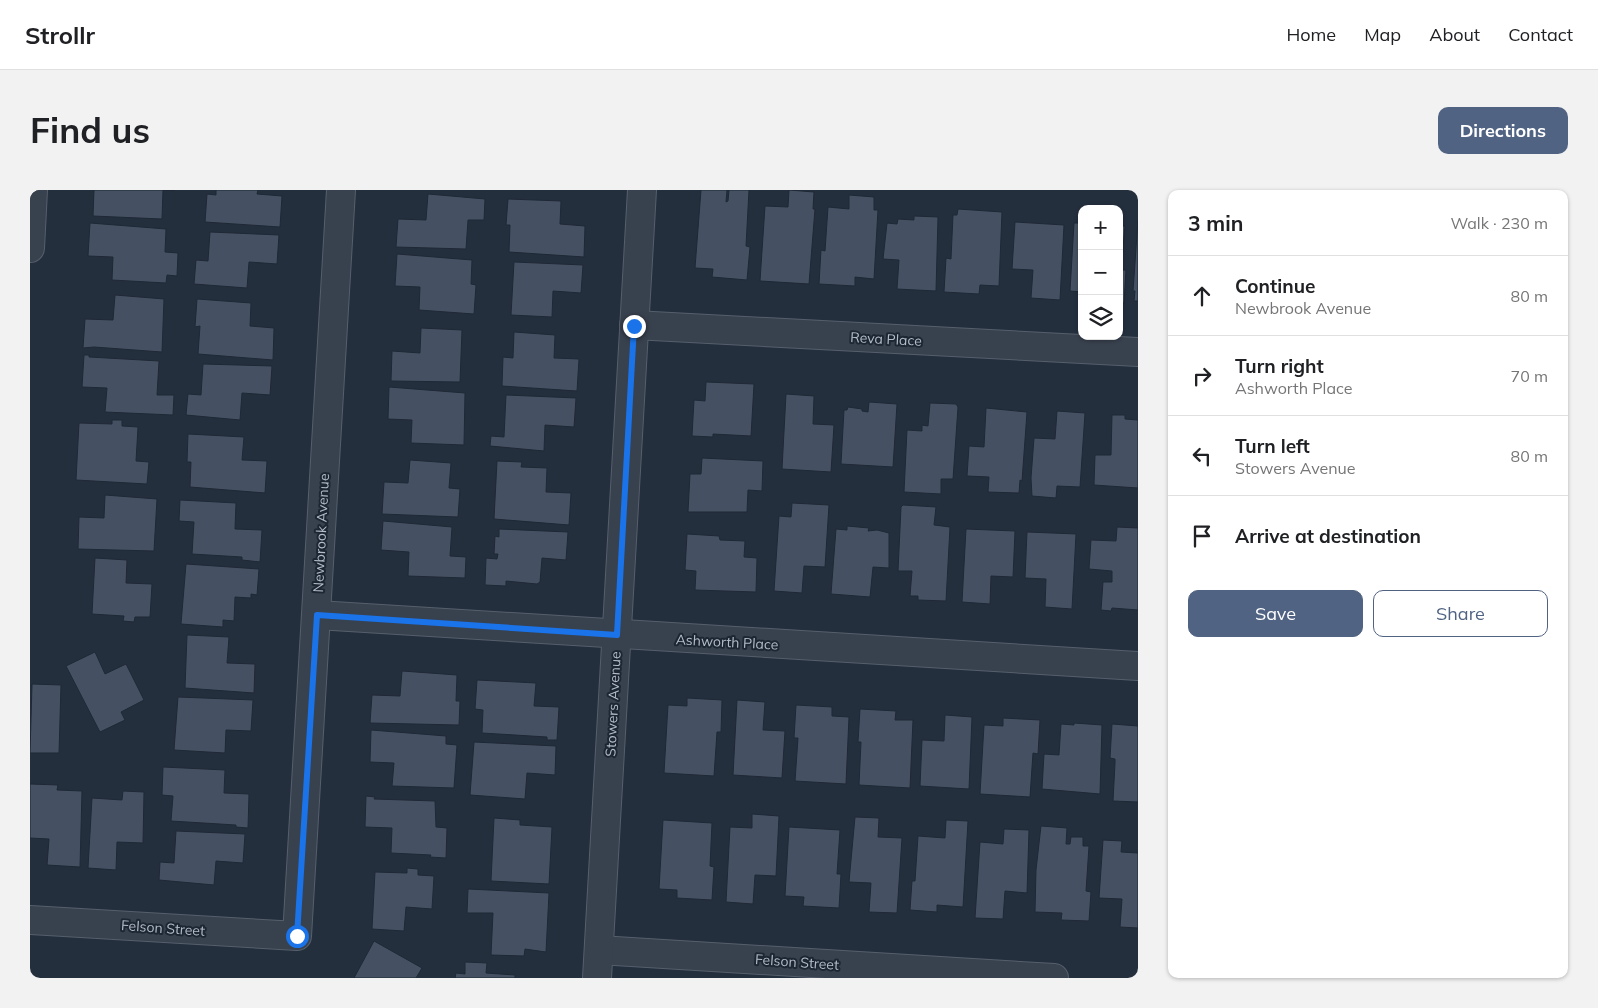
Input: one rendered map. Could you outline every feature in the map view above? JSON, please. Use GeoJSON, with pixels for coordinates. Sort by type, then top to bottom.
{"type":"FeatureCollection","features":[{"type":"Feature","properties":{"kind":"street"},"geometry":{"type":"LineString","coordinates":[[30,248],[33,190]]}},
{"type":"Feature","properties":{"kind":"street","name":"Newbrook Avenue"},"geometry":{"type":"LineString","coordinates":[[297,936],[340,190]]}},
{"type":"Feature","properties":{"kind":"street","name":"Stowers Avenue"},"geometry":{"type":"LineString","coordinates":[[597,978],[642,190]]}},
{"type":"Feature","properties":{"kind":"street","name":"Reva Place"},"geometry":{"type":"LineString","coordinates":[[634,326],[1138,352]]}},
{"type":"Feature","properties":{"kind":"street","name":"Ashworth Place"},"geometry":{"type":"LineString","coordinates":[[317,615],[1138,666]]}},
{"type":"Feature","properties":{"kind":"street","name":"Felson Street"},"geometry":{"type":"LineString","coordinates":[[30,920],[297,936]]}},
{"type":"Feature","properties":{"kind":"street","name":"Felson Street"},"geometry":{"type":"LineString","coordinates":[[599,950],[1054,978]]}},
{"type":"Feature","properties":{"kind":"building"},"geometry":{"type":"Polygon","coordinates":[[[94,190],[163,190],[162,219],[93,216],[94,190]]]}},
{"type":"Feature","properties":{"kind":"building"},"geometry":{"type":"Polygon","coordinates":[[[216,190],[258,190],[257,194],[282,196],[280,227],[205,222],[207,194],[216,195],[216,190]]]}},
{"type":"Feature","properties":{"kind":"building"},"geometry":{"type":"Polygon","coordinates":[[[701,190],[727,190],[726,202],[728,201],[729,190],[749,190],[746,246],[750,247],[747,280],[712,277],[713,269],[695,268],[701,190]]]}},
{"type":"Feature","properties":{"kind":"building"},"geometry":{"type":"Polygon","coordinates":[[[789,190],[814,192],[813,209],[815,209],[809,284],[760,281],[765,206],[788,207],[789,190]]]}},
{"type":"Feature","properties":{"kind":"building"},"geometry":{"type":"Polygon","coordinates":[[[428,194],[485,199],[484,220],[468,220],[466,249],[396,247],[398,219],[426,220],[428,194]]]}},
{"type":"Feature","properties":{"kind":"building"},"geometry":{"type":"Polygon","coordinates":[[[849,195],[874,197],[874,210],[878,210],[874,279],[855,277],[855,286],[819,284],[821,250],[825,251],[828,207],[849,209],[849,195]]]}},
{"type":"Feature","properties":{"kind":"building"},"geometry":{"type":"Polygon","coordinates":[[[508,199],[561,201],[560,224],[585,226],[584,257],[509,252],[510,225],[506,225],[508,199]]]}},
{"type":"Feature","properties":{"kind":"building"},"geometry":{"type":"Polygon","coordinates":[[[958,209],[1002,212],[999,286],[980,285],[979,294],[944,292],[946,258],[951,259],[953,215],[957,215],[958,209]]]}},
{"type":"Feature","properties":{"kind":"building"},"geometry":{"type":"Polygon","coordinates":[[[914,216],[938,217],[936,291],[897,289],[899,260],[883,259],[887,223],[897,224],[898,219],[914,220],[914,216]]]}},
{"type":"Feature","properties":{"kind":"building"},"geometry":{"type":"Polygon","coordinates":[[[1138,220],[1138,301],[1134,301],[1135,291],[1133,291],[1138,220]]]}},
{"type":"Feature","properties":{"kind":"building"},"geometry":{"type":"Polygon","coordinates":[[[1015,222],[1064,225],[1060,300],[1031,298],[1033,270],[1012,269],[1015,222]]]}},
{"type":"Feature","properties":{"kind":"building"},"geometry":{"type":"Polygon","coordinates":[[[90,223],[166,229],[165,252],[178,253],[177,276],[167,275],[166,283],[112,280],[113,257],[88,256],[90,223]]]}},
{"type":"Feature","properties":{"kind":"building"},"geometry":{"type":"Polygon","coordinates":[[[1074,223],[1078,223],[1078,292],[1070,291],[1074,223]]]}},
{"type":"Feature","properties":{"kind":"building"},"geometry":{"type":"Polygon","coordinates":[[[1123,226],[1125,226],[1123,248],[1123,226]]]}},
{"type":"Feature","properties":{"kind":"building"},"geometry":{"type":"Polygon","coordinates":[[[210,232],[279,235],[277,264],[249,262],[247,288],[194,284],[196,260],[208,261],[210,232]]]}},
{"type":"Feature","properties":{"kind":"building"},"geometry":{"type":"Polygon","coordinates":[[[397,254],[472,260],[471,284],[476,285],[474,314],[419,310],[420,287],[395,286],[397,254]]]}},
{"type":"Feature","properties":{"kind":"building"},"geometry":{"type":"Polygon","coordinates":[[[514,262],[583,265],[581,293],[553,291],[552,317],[511,315],[514,262]]]}},
{"type":"Feature","properties":{"kind":"building"},"geometry":{"type":"Polygon","coordinates":[[[1123,270],[1126,270],[1124,303],[1123,270]]]}},
{"type":"Feature","properties":{"kind":"building"},"geometry":{"type":"Polygon","coordinates":[[[115,295],[164,299],[162,352],[94,347],[83,348],[85,319],[113,320],[115,295]]]}},
{"type":"Feature","properties":{"kind":"building"},"geometry":{"type":"Polygon","coordinates":[[[197,299],[251,303],[250,326],[274,328],[273,360],[198,354],[200,326],[195,327],[197,299]]]}},
{"type":"Feature","properties":{"kind":"building"},"geometry":{"type":"Polygon","coordinates":[[[421,328],[462,330],[460,382],[391,381],[392,351],[420,353],[421,328]]]}},
{"type":"Feature","properties":{"kind":"building"},"geometry":{"type":"Polygon","coordinates":[[[514,332],[555,335],[554,358],[579,359],[577,391],[502,386],[503,357],[513,358],[514,332]]]}},
{"type":"Feature","properties":{"kind":"building"},"geometry":{"type":"Polygon","coordinates":[[[84,355],[89,355],[89,357],[159,361],[157,395],[174,395],[173,415],[105,412],[107,388],[82,387],[84,355]]]}},
{"type":"Feature","properties":{"kind":"building"},"geometry":{"type":"Polygon","coordinates":[[[203,364],[272,366],[270,395],[242,393],[240,420],[186,415],[188,394],[201,395],[203,364]]]}},
{"type":"Feature","properties":{"kind":"building"},"geometry":{"type":"Polygon","coordinates":[[[706,382],[754,384],[751,436],[713,434],[713,437],[692,436],[694,400],[705,401],[706,382]]]}},
{"type":"Feature","properties":{"kind":"building"},"geometry":{"type":"Polygon","coordinates":[[[389,387],[465,393],[464,445],[411,443],[412,420],[388,419],[389,387]]]}},
{"type":"Feature","properties":{"kind":"building"},"geometry":{"type":"Polygon","coordinates":[[[786,394],[814,396],[813,424],[834,425],[831,472],[782,469],[786,394]]]}},
{"type":"Feature","properties":{"kind":"building"},"geometry":{"type":"Polygon","coordinates":[[[506,395],[576,398],[574,427],[545,425],[544,451],[490,446],[491,436],[504,437],[506,395]]]}},
{"type":"Feature","properties":{"kind":"building"},"geometry":{"type":"Polygon","coordinates":[[[869,402],[897,404],[893,467],[841,464],[844,410],[847,410],[848,407],[868,412],[869,402]]]}},
{"type":"Feature","properties":{"kind":"building"},"geometry":{"type":"Polygon","coordinates":[[[930,403],[956,404],[958,407],[953,479],[941,479],[941,494],[904,492],[907,430],[922,431],[922,425],[928,426],[930,403]]]}},
{"type":"Feature","properties":{"kind":"building"},"geometry":{"type":"Polygon","coordinates":[[[986,408],[1027,412],[1022,481],[1020,480],[1019,493],[988,492],[989,477],[967,476],[969,446],[984,447],[986,408]]]}},
{"type":"Feature","properties":{"kind":"building"},"geometry":{"type":"Polygon","coordinates":[[[1057,411],[1085,413],[1080,487],[1057,486],[1056,498],[1032,496],[1031,478],[1034,438],[1055,439],[1057,411]]]}},
{"type":"Feature","properties":{"kind":"building"},"geometry":{"type":"Polygon","coordinates":[[[1112,415],[1125,415],[1125,419],[1138,420],[1138,488],[1094,485],[1095,455],[1111,455],[1112,415]]]}},
{"type":"Feature","properties":{"kind":"building"},"geometry":{"type":"Polygon","coordinates":[[[112,420],[122,420],[122,426],[138,427],[136,461],[149,462],[147,484],[76,480],[79,423],[112,424],[112,420]]]}},
{"type":"Feature","properties":{"kind":"building"},"geometry":{"type":"Polygon","coordinates":[[[188,434],[244,437],[242,460],[267,461],[265,493],[190,487],[191,462],[187,462],[188,434]]]}},
{"type":"Feature","properties":{"kind":"building"},"geometry":{"type":"Polygon","coordinates":[[[702,458],[763,461],[762,491],[748,490],[747,512],[688,512],[690,474],[701,474],[702,458]]]}},
{"type":"Feature","properties":{"kind":"building"},"geometry":{"type":"Polygon","coordinates":[[[410,460],[451,463],[449,488],[460,489],[458,517],[382,514],[384,482],[408,483],[410,460]]]}},
{"type":"Feature","properties":{"kind":"building"},"geometry":{"type":"Polygon","coordinates":[[[497,461],[522,462],[521,467],[547,468],[546,492],[571,493],[569,525],[494,519],[497,461]]]}},
{"type":"Feature","properties":{"kind":"building"},"geometry":{"type":"Polygon","coordinates":[[[105,495],[157,499],[154,551],[78,549],[79,517],[104,518],[105,495]]]}},
{"type":"Feature","properties":{"kind":"building"},"geometry":{"type":"Polygon","coordinates":[[[180,500],[236,503],[235,529],[262,530],[260,562],[242,560],[242,557],[192,554],[194,522],[179,521],[180,500]]]}},
{"type":"Feature","properties":{"kind":"building"},"geometry":{"type":"Polygon","coordinates":[[[792,503],[829,505],[825,567],[804,566],[802,593],[774,591],[779,516],[791,517],[792,503]]]}},
{"type":"Feature","properties":{"kind":"building"},"geometry":{"type":"Polygon","coordinates":[[[903,505],[936,507],[934,525],[950,527],[946,601],[918,600],[918,596],[910,596],[912,571],[898,571],[901,507],[903,505]]]}},
{"type":"Feature","properties":{"kind":"building"},"geometry":{"type":"Polygon","coordinates":[[[383,521],[452,527],[450,556],[466,557],[465,578],[408,576],[409,552],[381,550],[383,521]]]}},
{"type":"Feature","properties":{"kind":"building"},"geometry":{"type":"Polygon","coordinates":[[[847,526],[869,528],[868,531],[877,530],[889,533],[889,568],[873,567],[870,597],[831,594],[836,529],[847,530],[847,526]]]}},
{"type":"Feature","properties":{"kind":"building"},"geometry":{"type":"Polygon","coordinates":[[[1117,527],[1138,528],[1138,610],[1112,608],[1111,611],[1101,610],[1103,582],[1112,582],[1112,571],[1089,569],[1091,540],[1116,541],[1117,527]]]}},
{"type":"Feature","properties":{"kind":"building"},"geometry":{"type":"Polygon","coordinates":[[[499,529],[568,532],[566,560],[542,558],[540,582],[537,584],[506,581],[506,586],[485,585],[486,558],[497,559],[498,554],[494,554],[495,536],[499,537],[499,529]]]}},
{"type":"Feature","properties":{"kind":"building"},"geometry":{"type":"Polygon","coordinates":[[[966,529],[1015,531],[1013,577],[991,576],[990,604],[962,602],[966,529]]]}},
{"type":"Feature","properties":{"kind":"building"},"geometry":{"type":"Polygon","coordinates":[[[1027,532],[1076,534],[1072,609],[1045,607],[1046,579],[1025,578],[1027,532]]]}},
{"type":"Feature","properties":{"kind":"building"},"geometry":{"type":"Polygon","coordinates":[[[687,534],[719,536],[720,540],[745,541],[744,557],[757,558],[756,592],[695,590],[696,571],[685,570],[687,534]]]}},
{"type":"Feature","properties":{"kind":"building"},"geometry":{"type":"Polygon","coordinates":[[[95,558],[127,560],[126,583],[152,584],[150,617],[135,617],[134,622],[123,621],[124,616],[92,614],[95,558]]]}},
{"type":"Feature","properties":{"kind":"building"},"geometry":{"type":"Polygon","coordinates":[[[186,564],[259,569],[257,595],[251,594],[251,598],[235,597],[234,621],[223,620],[223,627],[181,624],[186,564]]]}},
{"type":"Feature","properties":{"kind":"building"},"geometry":{"type":"Polygon","coordinates":[[[187,635],[229,637],[227,663],[255,664],[254,693],[185,688],[187,635]]]}},
{"type":"Feature","properties":{"kind":"building"},"geometry":{"type":"Polygon","coordinates":[[[95,652],[105,674],[126,664],[144,700],[121,712],[125,720],[100,732],[66,666],[95,652]]]}},
{"type":"Feature","properties":{"kind":"building"},"geometry":{"type":"Polygon","coordinates":[[[402,671],[457,675],[456,701],[460,701],[459,725],[370,723],[372,695],[400,696],[402,671]]]}},
{"type":"Feature","properties":{"kind":"building"},"geometry":{"type":"Polygon","coordinates":[[[477,680],[536,683],[534,706],[559,707],[557,740],[547,740],[547,737],[482,733],[483,710],[475,709],[477,680]]]}},
{"type":"Feature","properties":{"kind":"building"},"geometry":{"type":"Polygon","coordinates":[[[32,684],[61,685],[59,753],[30,753],[32,684]]]}},
{"type":"Feature","properties":{"kind":"building"},"geometry":{"type":"Polygon","coordinates":[[[178,697],[253,700],[251,731],[226,730],[225,753],[174,750],[178,697]]]}},
{"type":"Feature","properties":{"kind":"building"},"geometry":{"type":"Polygon","coordinates":[[[687,698],[722,700],[721,732],[717,732],[714,776],[664,773],[668,705],[687,706],[687,698]]]}},
{"type":"Feature","properties":{"kind":"building"},"geometry":{"type":"Polygon","coordinates":[[[737,700],[765,702],[763,730],[785,731],[782,778],[733,775],[737,700]]]}},
{"type":"Feature","properties":{"kind":"building"},"geometry":{"type":"Polygon","coordinates":[[[796,705],[832,707],[832,716],[849,717],[846,784],[795,781],[798,738],[794,738],[796,705]]]}},
{"type":"Feature","properties":{"kind":"building"},"geometry":{"type":"Polygon","coordinates":[[[860,709],[896,711],[895,720],[913,720],[910,788],[859,785],[861,742],[858,742],[860,709]]]}},
{"type":"Feature","properties":{"kind":"building"},"geometry":{"type":"Polygon","coordinates":[[[945,715],[972,717],[969,789],[920,786],[922,740],[944,741],[945,715]]]}},
{"type":"Feature","properties":{"kind":"building"},"geometry":{"type":"Polygon","coordinates":[[[1003,718],[1040,720],[1038,754],[1033,753],[1030,797],[980,794],[984,725],[1003,726],[1003,718]]]}},
{"type":"Feature","properties":{"kind":"building"},"geometry":{"type":"Polygon","coordinates":[[[1074,723],[1102,725],[1100,794],[1042,789],[1044,754],[1059,755],[1061,724],[1074,725],[1074,723]]]}},
{"type":"Feature","properties":{"kind":"building"},"geometry":{"type":"Polygon","coordinates":[[[1112,724],[1138,726],[1138,802],[1113,801],[1115,759],[1110,758],[1112,724]]]}},
{"type":"Feature","properties":{"kind":"building"},"geometry":{"type":"Polygon","coordinates":[[[371,730],[446,736],[446,744],[457,745],[454,788],[392,786],[394,763],[370,762],[371,730]]]}},
{"type":"Feature","properties":{"kind":"building"},"geometry":{"type":"Polygon","coordinates":[[[474,742],[556,746],[555,775],[527,773],[525,799],[470,795],[474,742]]]}},
{"type":"Feature","properties":{"kind":"building"},"geometry":{"type":"Polygon","coordinates":[[[163,767],[225,770],[224,793],[249,794],[248,828],[236,827],[236,825],[171,821],[173,796],[162,795],[163,767]]]}},
{"type":"Feature","properties":{"kind":"building"},"geometry":{"type":"Polygon","coordinates":[[[30,784],[58,785],[57,790],[82,791],[80,867],[47,865],[49,839],[30,838],[30,784]]]}},
{"type":"Feature","properties":{"kind":"building"},"geometry":{"type":"Polygon","coordinates":[[[123,791],[144,792],[143,843],[117,842],[116,870],[88,868],[92,798],[122,800],[123,791]]]}},
{"type":"Feature","properties":{"kind":"building"},"geometry":{"type":"Polygon","coordinates":[[[366,796],[375,797],[374,799],[435,801],[436,827],[447,828],[446,858],[430,857],[431,855],[391,853],[392,828],[365,827],[366,796]]]}},
{"type":"Feature","properties":{"kind":"building"},"geometry":{"type":"Polygon","coordinates":[[[752,814],[779,816],[776,876],[755,875],[753,904],[726,902],[730,827],[752,828],[752,814]]]}},
{"type":"Feature","properties":{"kind":"building"},"geometry":{"type":"Polygon","coordinates":[[[855,817],[879,818],[878,837],[902,838],[897,913],[869,912],[871,883],[849,882],[855,817]]]}},
{"type":"Feature","properties":{"kind":"building"},"geometry":{"type":"Polygon","coordinates":[[[494,818],[520,820],[520,825],[552,827],[549,884],[491,881],[494,818]]]}},
{"type":"Feature","properties":{"kind":"building"},"geometry":{"type":"Polygon","coordinates":[[[663,820],[712,823],[710,866],[714,867],[712,900],[677,898],[677,890],[659,889],[663,820]]]}},
{"type":"Feature","properties":{"kind":"building"},"geometry":{"type":"Polygon","coordinates":[[[946,820],[968,821],[963,907],[937,905],[937,912],[910,910],[912,881],[915,881],[918,836],[945,838],[946,820]]]}},
{"type":"Feature","properties":{"kind":"building"},"geometry":{"type":"Polygon","coordinates":[[[1041,826],[1067,828],[1066,844],[1070,844],[1071,837],[1083,837],[1083,846],[1089,846],[1086,891],[1091,892],[1089,921],[1061,920],[1062,913],[1035,912],[1036,870],[1041,826]]]}},
{"type":"Feature","properties":{"kind":"building"},"geometry":{"type":"Polygon","coordinates":[[[789,827],[840,830],[837,874],[841,874],[839,908],[803,906],[804,897],[785,896],[789,827]]]}},
{"type":"Feature","properties":{"kind":"building"},"geometry":{"type":"Polygon","coordinates":[[[1004,829],[1029,830],[1027,893],[1005,891],[1003,919],[975,918],[980,842],[1003,844],[1004,829]]]}},
{"type":"Feature","properties":{"kind":"building"},"geometry":{"type":"Polygon","coordinates":[[[176,831],[245,834],[243,863],[216,861],[214,885],[159,880],[160,862],[174,863],[176,831]]]}},
{"type":"Feature","properties":{"kind":"building"},"geometry":{"type":"Polygon","coordinates":[[[1103,840],[1122,841],[1121,852],[1138,853],[1138,928],[1120,927],[1122,899],[1099,898],[1103,840]]]}},
{"type":"Feature","properties":{"kind":"building"},"geometry":{"type":"Polygon","coordinates":[[[407,868],[418,869],[418,875],[434,876],[432,909],[406,907],[404,931],[372,929],[375,872],[407,873],[407,868]]]}},
{"type":"Feature","properties":{"kind":"building"},"geometry":{"type":"Polygon","coordinates":[[[468,889],[549,893],[546,952],[525,949],[524,956],[491,955],[493,913],[467,913],[468,889]]]}},
{"type":"Feature","properties":{"kind":"building"},"geometry":{"type":"Polygon","coordinates":[[[374,941],[422,968],[416,978],[354,978],[374,941]]]}},
{"type":"Feature","properties":{"kind":"building"},"geometry":{"type":"Polygon","coordinates":[[[465,962],[487,963],[486,973],[515,975],[515,978],[455,978],[456,973],[465,974],[465,962]]]}},
{"type":"Feature","properties":{"kind":"route"},"geometry":{"type":"LineString","coordinates":[[297,936],[317,615],[617,635],[634,326]]}}]}
